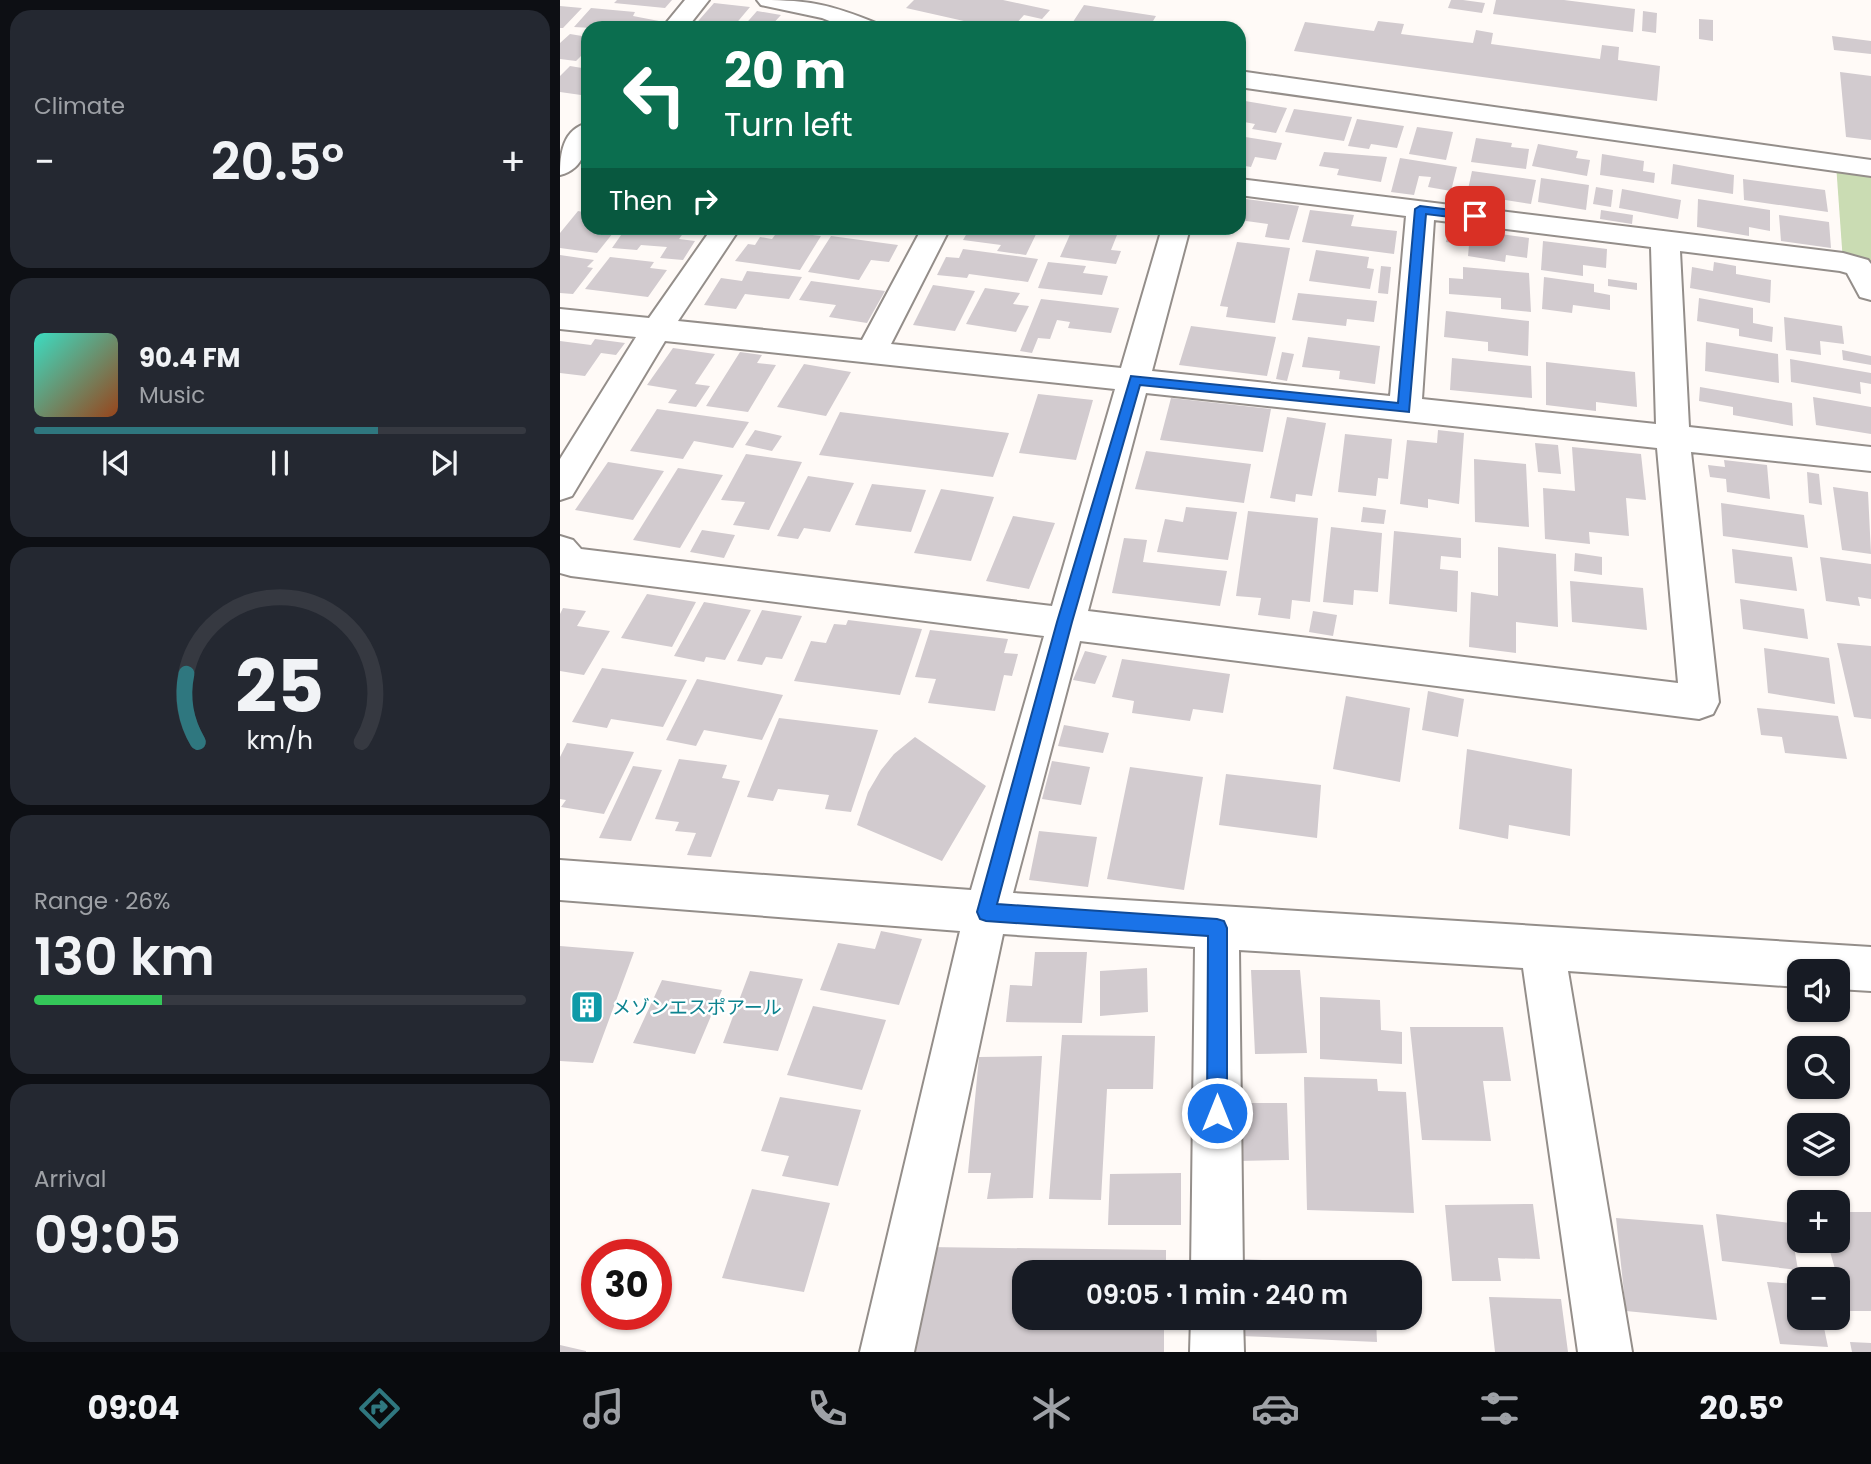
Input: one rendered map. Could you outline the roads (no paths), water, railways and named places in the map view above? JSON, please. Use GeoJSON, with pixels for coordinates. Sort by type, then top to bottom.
{"type":"FeatureCollection","features":[{"type":"Feature","properties":{"kind":"street"},"geometry":{"type":"LineString","coordinates":[[680,21],[697,0]]}},
{"type":"Feature","properties":{"kind":"street"},"geometry":{"type":"LineString","coordinates":[[769,0],[860,21]]}},
{"type":"Feature","properties":{"kind":"street"},"geometry":{"type":"LineString","coordinates":[[1246,80],[1871,168]]}},
{"type":"Feature","properties":{"kind":"street"},"geometry":{"type":"LineString","coordinates":[[560,167],[581,126]]}},
{"type":"Feature","properties":{"kind":"street"},"geometry":{"type":"LineString","coordinates":[[1246,188],[1843,262],[1858,267],[1871,290]]}},
{"type":"Feature","properties":{"kind":"street"},"geometry":{"type":"LineString","coordinates":[[1405,409],[1420,209]]}},
{"type":"Feature","properties":{"kind":"street"},"geometry":{"type":"LineString","coordinates":[[560,487],[570,453],[721,235]]}},
{"type":"Feature","properties":{"kind":"street"},"geometry":{"type":"LineString","coordinates":[[871,352],[932,235]]}},
{"type":"Feature","properties":{"kind":"street"},"geometry":{"type":"LineString","coordinates":[[887,1352],[986,912],[1064,622],[1174,235]]}},
{"type":"Feature","properties":{"kind":"street"},"geometry":{"type":"LineString","coordinates":[[560,550],[572,562],[1699,702],[1673,438],[1665,242]]}},
{"type":"Feature","properties":{"kind":"street"},"geometry":{"type":"LineString","coordinates":[[560,319],[1871,459]]}},
{"type":"Feature","properties":{"kind":"street"},"geometry":{"type":"LineString","coordinates":[[560,880],[1217,928],[1871,970]]}},
{"type":"Feature","properties":{"kind":"street"},"geometry":{"type":"LineString","coordinates":[[1217,928],[1217,1260]]}},
{"type":"Feature","properties":{"kind":"street"},"geometry":{"type":"LineString","coordinates":[[1542,948],[1605,1352]]}},
{"type":"Feature","properties":{"kind":"street"},"geometry":{"type":"LineString","coordinates":[[1217,1330],[1217,1352]]}},
{"type":"Feature","properties":{"kind":"place","name":"メゾンエスポアール"},"geometry":{"type":"Point","coordinates":[587,1007]}}]}
